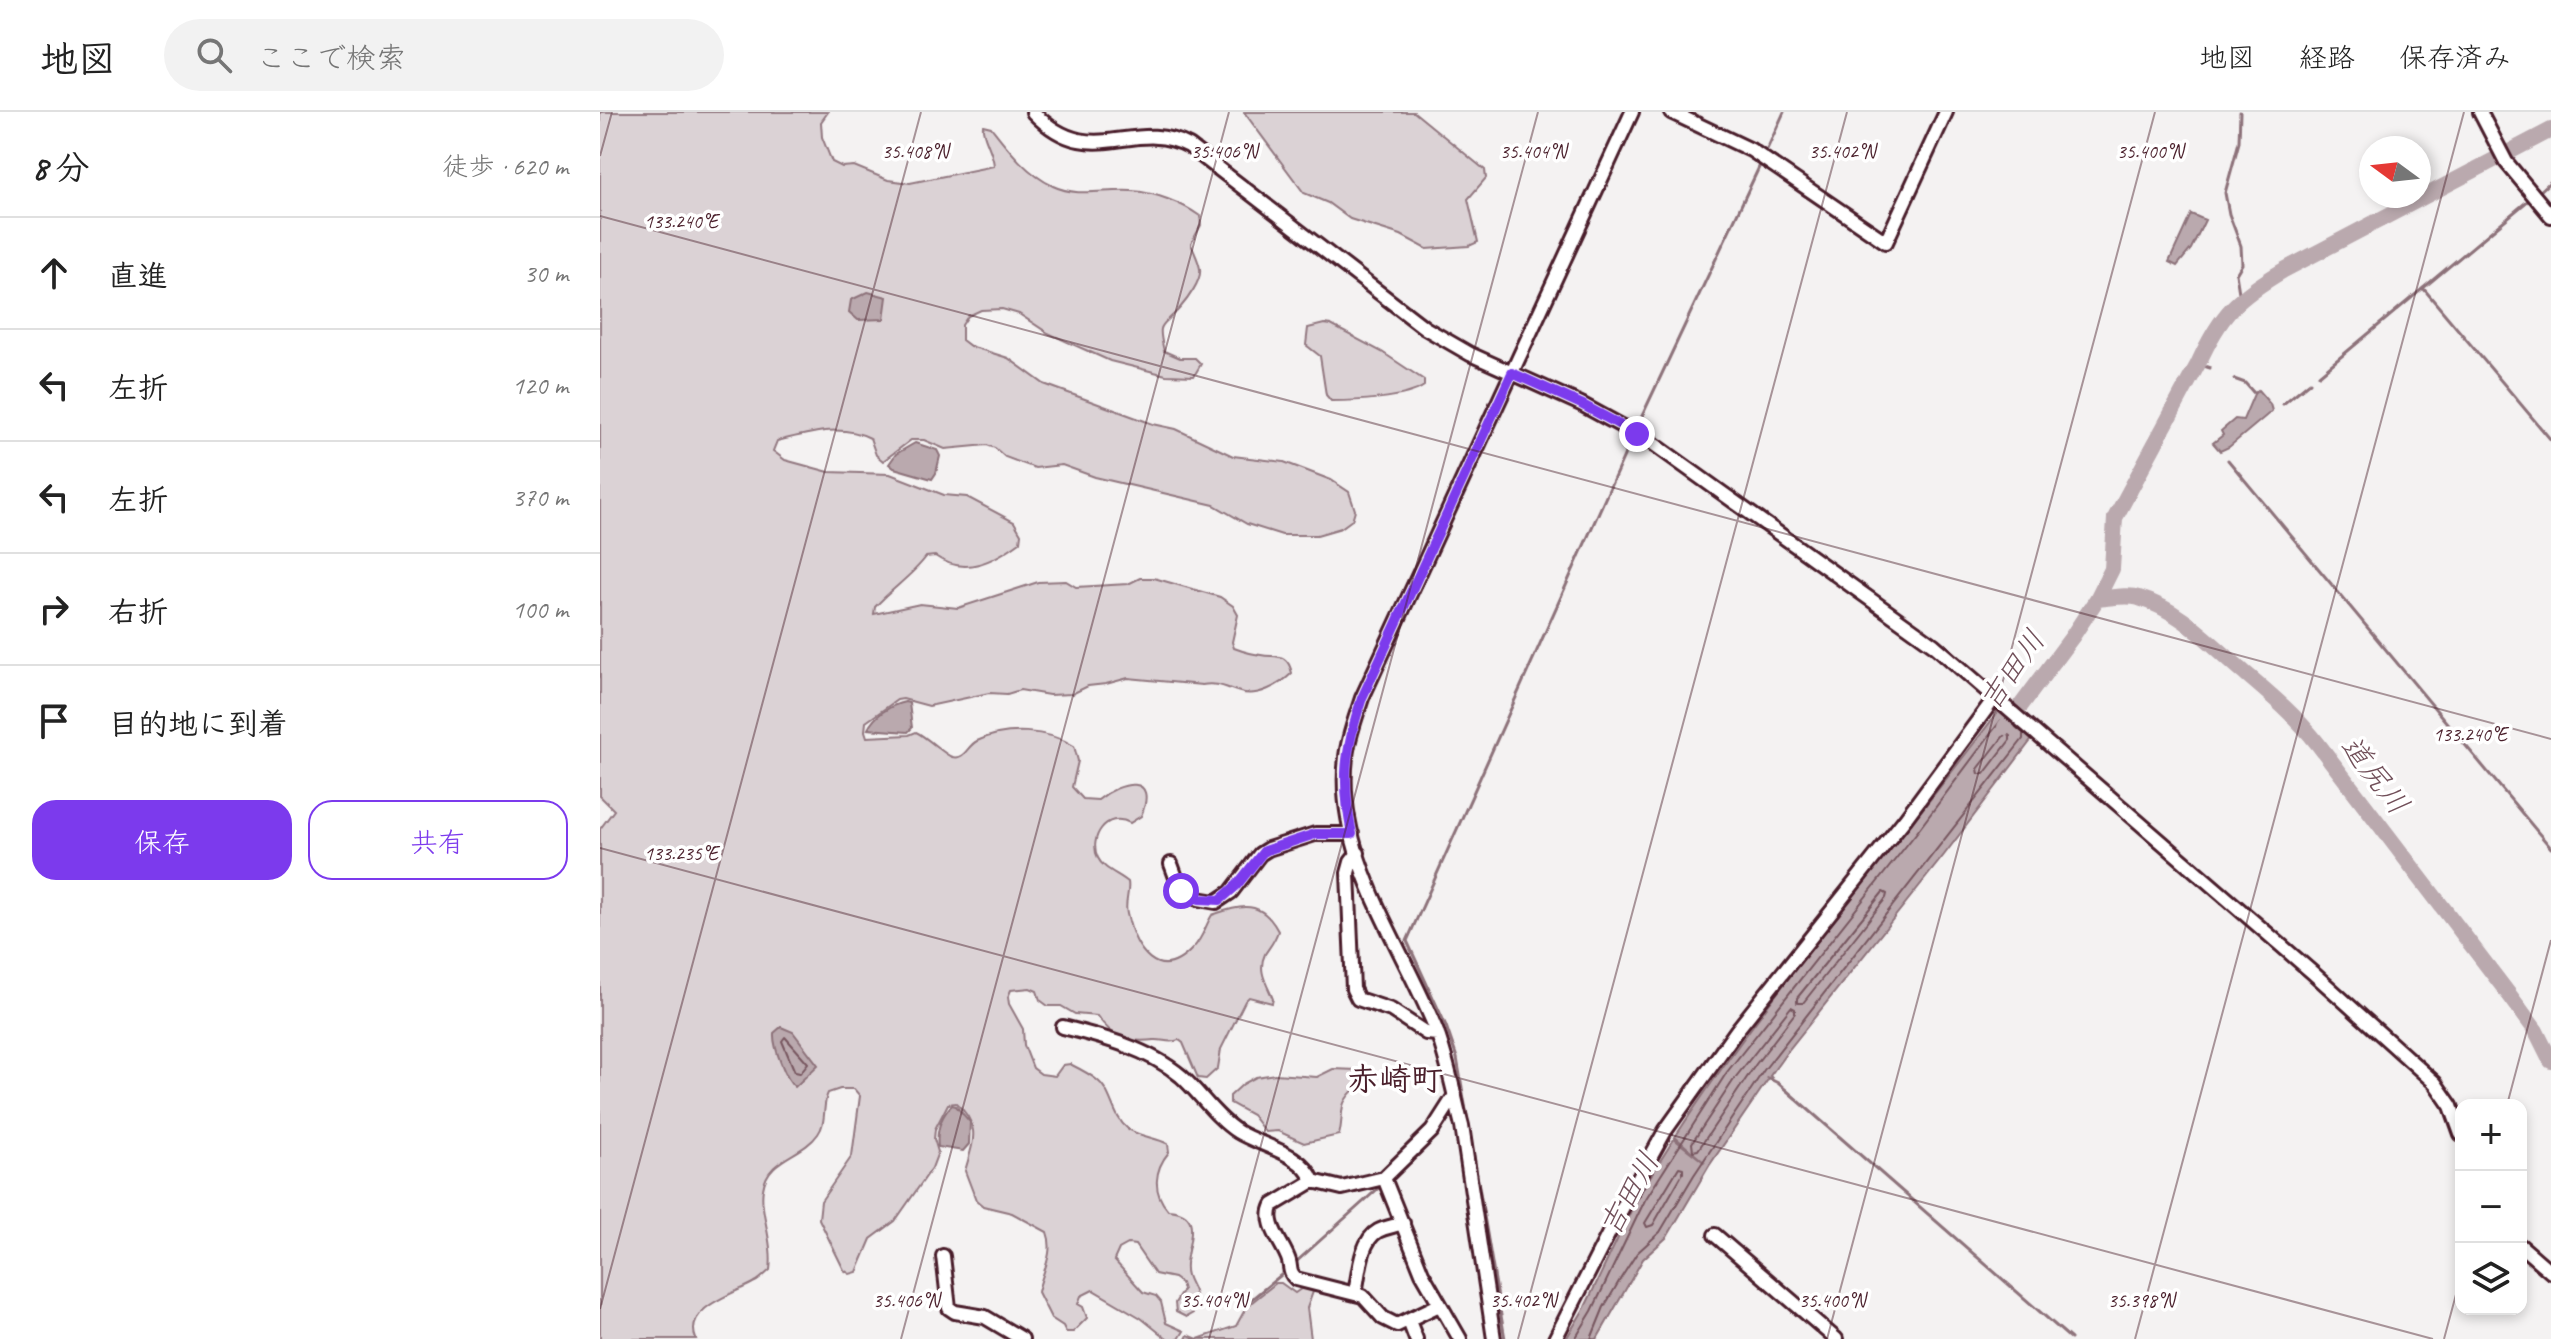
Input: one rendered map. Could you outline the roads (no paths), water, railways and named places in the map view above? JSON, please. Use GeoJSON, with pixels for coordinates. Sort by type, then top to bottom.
{"type":"FeatureCollection","features":[{"type":"Feature","properties":{"kind":"street"},"geometry":{"type":"LineString","coordinates":[[1033,112],[1059,134],[1079,141],[1102,143],[1160,136],[1189,146],[1425,328],[1470,354],[1581,404],[1651,442],[1934,645],[1997,697],[2435,1083],[2455,1117]]}},
{"type":"Feature","properties":{"kind":"street"},"geometry":{"type":"LineString","coordinates":[[1494,1339],[1455,1095],[1438,1034],[1377,904],[1358,853],[1352,834],[1344,778],[1346,755],[1362,698],[1632,112]]}},
{"type":"Feature","properties":{"kind":"street"},"geometry":{"type":"LineString","coordinates":[[1671,112],[1751,150],[1886,242],[1946,112]]}},
{"type":"Feature","properties":{"kind":"street"},"geometry":{"type":"LineString","coordinates":[[2480,112],[2506,162],[2551,216]]}},
{"type":"Feature","properties":{"kind":"street"},"geometry":{"type":"LineString","coordinates":[[1555,1339],[1665,1131],[1737,1030],[1905,819],[1997,697]]}},
{"type":"Feature","properties":{"kind":"street"},"geometry":{"type":"LineString","coordinates":[[1171,864],[1181,891],[1216,902],[1231,892],[1264,851],[1315,834],[1352,834]]}},
{"type":"Feature","properties":{"kind":"street"},"geometry":{"type":"LineString","coordinates":[[1358,853],[1348,873],[1353,989],[1358,999],[1391,1010],[1426,1033],[1438,1034]]}},
{"type":"Feature","properties":{"kind":"street"},"geometry":{"type":"LineString","coordinates":[[1063,1027],[1112,1040],[1167,1067],[1182,1077],[1235,1130],[1294,1160],[1311,1175],[1313,1181]]}},
{"type":"Feature","properties":{"kind":"street"},"geometry":{"type":"LineString","coordinates":[[1439,1305],[1399,1325],[1388,1321],[1363,1296],[1296,1279],[1278,1243],[1270,1209],[1313,1181],[1342,1188],[1386,1182],[1432,1131],[1455,1095]]}},
{"type":"Feature","properties":{"kind":"street"},"geometry":{"type":"LineString","coordinates":[[1386,1182],[1422,1273],[1460,1339]]}},
{"type":"Feature","properties":{"kind":"street"},"geometry":{"type":"LineString","coordinates":[[1355,1293],[1363,1253],[1371,1238],[1378,1231],[1403,1223]]}},
{"type":"Feature","properties":{"kind":"street"},"geometry":{"type":"LineString","coordinates":[[1715,1235],[1836,1339]]}},
{"type":"Feature","properties":{"kind":"street"},"geometry":{"type":"LineString","coordinates":[[2527,1251],[2551,1272]]}},
{"type":"Feature","properties":{"kind":"street"},"geometry":{"type":"LineString","coordinates":[[943,1256],[949,1308],[955,1312],[985,1317],[1022,1339]]}},
{"type":"Feature","properties":{"kind":"street"},"geometry":{"type":"LineString","coordinates":[[1409,1321],[1416,1339]]}},
{"type":"Feature","properties":{"kind":"water"},"geometry":{"type":"Polygon","coordinates":[[[2191,214],[2205,220],[2191,249],[2177,266],[2169,262],[2191,214]]]}},
{"type":"Feature","properties":{"kind":"water"},"geometry":{"type":"Polygon","coordinates":[[[868,292],[887,297],[884,319],[858,320],[849,312],[851,300],[868,292]]]}},
{"type":"Feature","properties":{"kind":"water"},"geometry":{"type":"Polygon","coordinates":[[[2251,390],[2255,393],[2258,390],[2272,411],[2220,451],[2213,443],[2235,419],[2243,420],[2254,394],[2251,390]]]}},
{"type":"Feature","properties":{"kind":"water"},"geometry":{"type":"Polygon","coordinates":[[[915,443],[937,450],[940,456],[932,479],[889,464],[896,454],[915,443]]]}},
{"type":"Feature","properties":{"kind":"water"},"geometry":{"type":"Polygon","coordinates":[[[909,703],[912,728],[908,732],[868,729],[883,712],[909,703]]]}},
{"type":"Feature","properties":{"kind":"water"},"geometry":{"type":"Polygon","coordinates":[[[2003,705],[2036,734],[1787,1052],[1709,1166],[1667,1237],[1643,1259],[1597,1339],[1566,1339],[1585,1307],[1638,1196],[1674,1139],[1705,1163],[1675,1137],[1713,1081],[1793,972],[2003,705]]]}},
{"type":"Feature","properties":{"kind":"water"},"geometry":{"type":"Polygon","coordinates":[[[781,1027],[793,1032],[818,1065],[795,1087],[784,1071],[776,1046],[774,1033],[781,1027]]]}},
{"type":"Feature","properties":{"kind":"water"},"geometry":{"type":"Polygon","coordinates":[[[952,1105],[970,1122],[969,1144],[963,1151],[938,1147],[940,1124],[952,1105]]]}},
{"type":"Feature","properties":{"kind":"waterway"},"geometry":{"type":"LineString","coordinates":[[1764,156],[1784,112]]}},
{"type":"Feature","properties":{"kind":"waterway"},"geometry":{"type":"LineString","coordinates":[[2240,112],[2239,142],[2225,193],[2241,246],[2242,264],[2236,274],[2240,299]]}},
{"type":"Feature","properties":{"kind":"waterway","name":"吉田川"},"geometry":{"type":"LineString","coordinates":[[2005,727],[2097,599],[2112,569],[2115,518],[2215,332],[2232,308],[2284,270],[2551,130]]}},
{"type":"Feature","properties":{"kind":"waterway"},"geometry":{"type":"LineString","coordinates":[[1635,431],[1761,163]]}},
{"type":"Feature","properties":{"kind":"waterway"},"geometry":{"type":"LineString","coordinates":[[2537,194],[2551,181]]}},
{"type":"Feature","properties":{"kind":"waterway"},"geometry":{"type":"LineString","coordinates":[[2319,375],[2530,199]]}},
{"type":"Feature","properties":{"kind":"waterway"},"geometry":{"type":"LineString","coordinates":[[2423,288],[2551,440]]}},
{"type":"Feature","properties":{"kind":"waterway"},"geometry":{"type":"LineString","coordinates":[[2198,364],[2210,368]]}},
{"type":"Feature","properties":{"kind":"waterway"},"geometry":{"type":"LineString","coordinates":[[2234,379],[2245,383],[2253,392]]}},
{"type":"Feature","properties":{"kind":"waterway"},"geometry":{"type":"LineString","coordinates":[[2283,404],[2310,382]]}},
{"type":"Feature","properties":{"kind":"waterway"},"geometry":{"type":"LineString","coordinates":[[1505,1339],[1457,1058],[1446,1026],[1407,941],[1632,438]]}},
{"type":"Feature","properties":{"kind":"waterway"},"geometry":{"type":"LineString","coordinates":[[2228,460],[2551,848]]}},
{"type":"Feature","properties":{"kind":"waterway","name":"道尻川"},"geometry":{"type":"LineString","coordinates":[[2097,599],[2134,597],[2169,611],[2208,640],[2292,715],[2318,744],[2511,997],[2536,1031],[2551,1061]]}},
{"type":"Feature","properties":{"kind":"waterway"},"geometry":{"type":"LineString","coordinates":[[1768,1078],[1778,1083],[2071,1339]]}},
{"type":"Feature","properties":{"kind":"waterway"},"geometry":{"type":"LineString","coordinates":[[1295,1263],[1382,1185]]}},
{"type":"Feature","properties":{"kind":"waterway"},"geometry":{"type":"LineString","coordinates":[[1248,1302],[1286,1271]]}},
{"type":"Feature","properties":{"kind":"district","name":"赤崎町"},"geometry":{"type":"Point","coordinates":[1395,1079]}}]}
